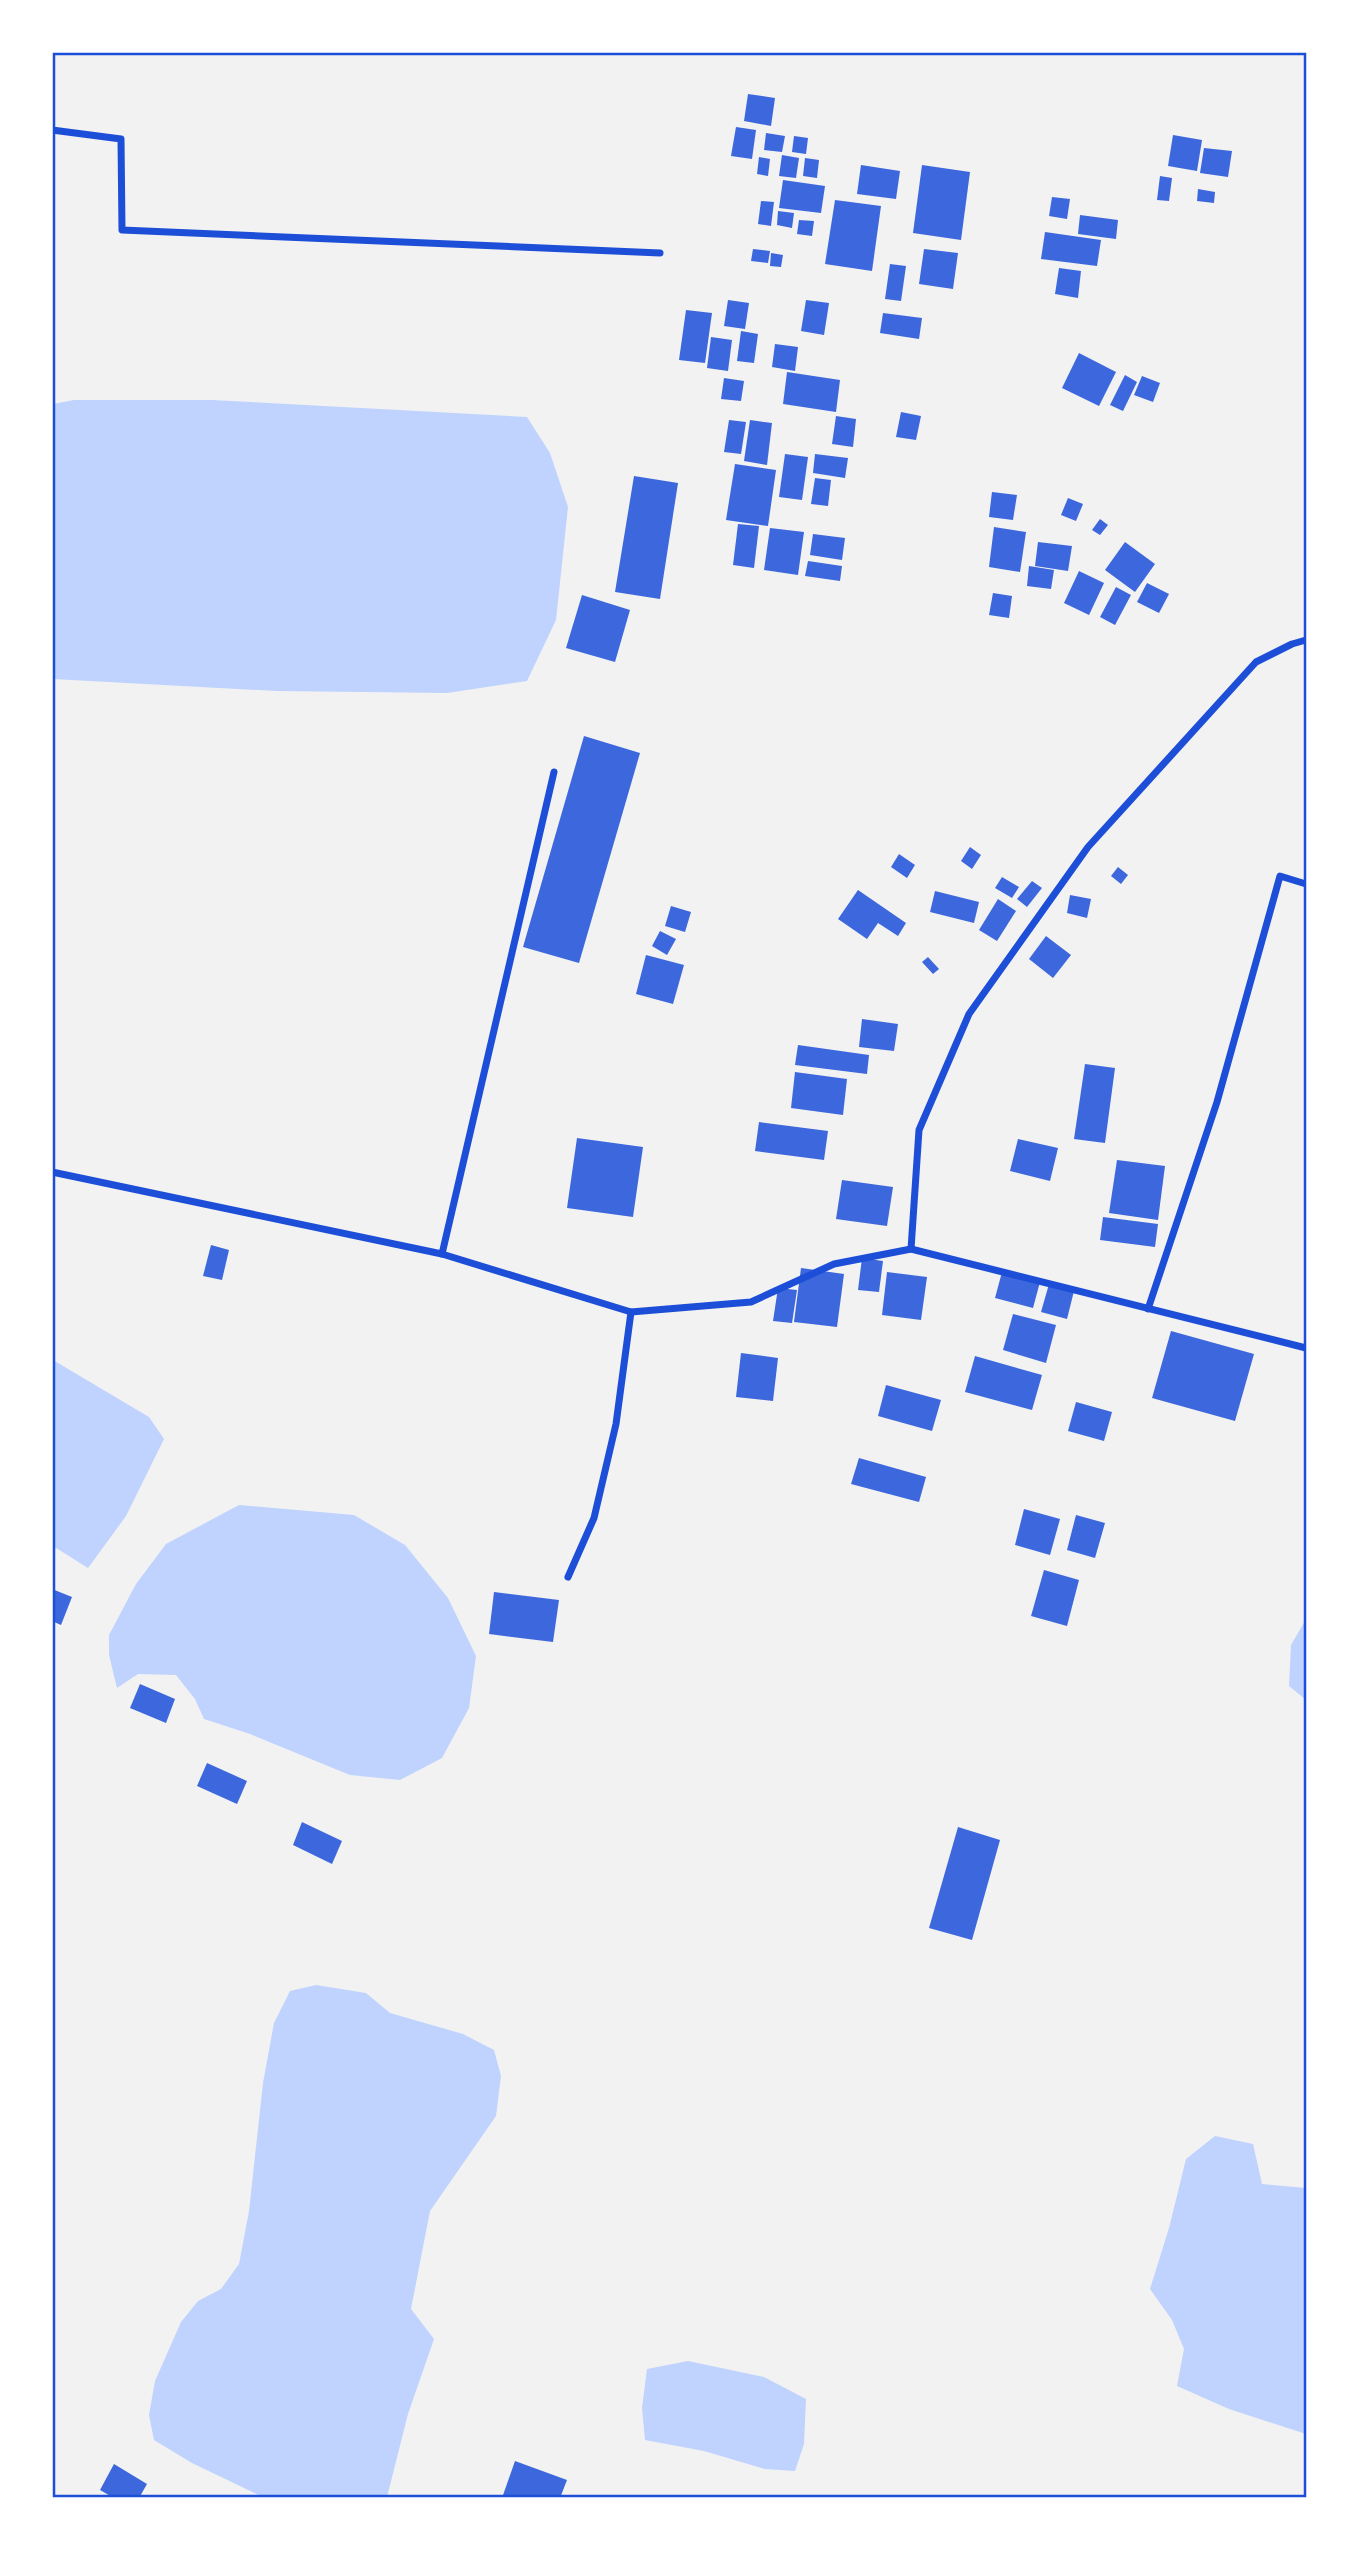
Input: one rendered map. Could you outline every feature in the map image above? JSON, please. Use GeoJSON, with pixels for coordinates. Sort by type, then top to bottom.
{"type":"FeatureCollection","features":[{"type":"Feature","properties":{"kind":"street"},"geometry":{"type":"LineString","coordinates":[[52,130],[121,139],[122,230],[660,253]]}},
{"type":"Feature","properties":{"kind":"street"},"geometry":{"type":"LineString","coordinates":[[911,1250],[919,1130],[969,1014],[1097,837],[1256,662],[1292,644],[1307,640]]}},
{"type":"Feature","properties":{"kind":"street"},"geometry":{"type":"LineString","coordinates":[[442,1254],[554,772]]}},
{"type":"Feature","properties":{"kind":"street"},"geometry":{"type":"LineString","coordinates":[[1148,1309],[1217,1102],[1280,876],[1307,884]]}},
{"type":"Feature","properties":{"kind":"street"},"geometry":{"type":"LineString","coordinates":[[52,1172],[442,1254],[631,1312],[751,1302],[834,1264],[911,1250],[1307,1348]]}},
{"type":"Feature","properties":{"kind":"street"},"geometry":{"type":"LineString","coordinates":[[568,1577],[594,1518],[616,1424],[631,1312]]}},
{"type":"Feature","properties":{"kind":"water"},"geometry":{"type":"Polygon","coordinates":[[[74,400],[212,400],[527,417],[550,453],[568,507],[556,620],[527,681],[447,693],[277,691],[53,679],[53,404],[74,400]]]}},
{"type":"Feature","properties":{"kind":"water"},"geometry":{"type":"Polygon","coordinates":[[[53,1360],[149,1417],[164,1439],[126,1516],[88,1568],[53,1546],[53,1360]]]}},
{"type":"Feature","properties":{"kind":"water"},"geometry":{"type":"Polygon","coordinates":[[[239,1505],[354,1515],[405,1545],[448,1598],[476,1656],[469,1708],[442,1758],[400,1780],[350,1775],[250,1734],[204,1719],[195,1699],[176,1675],[138,1674],[117,1688],[109,1655],[109,1635],[136,1584],[166,1544],[239,1505]]]}},
{"type":"Feature","properties":{"kind":"water"},"geometry":{"type":"Polygon","coordinates":[[[1306,1619],[1306,1700],[1289,1686],[1291,1645],[1306,1619]]]}},
{"type":"Feature","properties":{"kind":"water"},"geometry":{"type":"Polygon","coordinates":[[[316,1985],[366,1993],[390,2013],[463,2034],[494,2050],[501,2076],[496,2116],[430,2211],[411,2309],[434,2339],[408,2414],[387,2497],[263,2497],[192,2463],[154,2440],[149,2415],[155,2381],[181,2322],[198,2301],[221,2289],[239,2264],[249,2211],[263,2083],[274,2023],[290,1991],[316,1985]]]}},
{"type":"Feature","properties":{"kind":"water"},"geometry":{"type":"Polygon","coordinates":[[[1215,2136],[1253,2144],[1262,2184],[1306,2188],[1306,2434],[1229,2409],[1177,2386],[1184,2349],[1172,2320],[1150,2289],[1186,2159],[1215,2136]]]}},
{"type":"Feature","properties":{"kind":"water"},"geometry":{"type":"Polygon","coordinates":[[[688,2361],[764,2377],[806,2399],[804,2444],[795,2471],[765,2469],[704,2451],[645,2440],[642,2408],[647,2369],[688,2361]]]}},
{"type":"Feature","properties":{"kind":"building"},"geometry":{"type":"Polygon","coordinates":[[[748,94],[775,98],[771,126],[744,121],[748,94]]]}},
{"type":"Feature","properties":{"kind":"building"},"geometry":{"type":"Polygon","coordinates":[[[736,127],[756,130],[752,159],[731,156],[736,127]]]}},
{"type":"Feature","properties":{"kind":"building"},"geometry":{"type":"Polygon","coordinates":[[[766,133],[785,136],[782,152],[764,150],[766,133]]]}},
{"type":"Feature","properties":{"kind":"building"},"geometry":{"type":"Polygon","coordinates":[[[1173,135],[1202,140],[1197,171],[1168,166],[1173,135]]]}},
{"type":"Feature","properties":{"kind":"building"},"geometry":{"type":"Polygon","coordinates":[[[794,136],[808,138],[806,154],[792,152],[794,136]]]}},
{"type":"Feature","properties":{"kind":"building"},"geometry":{"type":"Polygon","coordinates":[[[1204,148],[1232,151],[1228,177],[1200,173],[1204,148]]]}},
{"type":"Feature","properties":{"kind":"building"},"geometry":{"type":"Polygon","coordinates":[[[782,155],[799,158],[796,178],[779,176],[782,155]]]}},
{"type":"Feature","properties":{"kind":"building"},"geometry":{"type":"Polygon","coordinates":[[[759,157],[770,159],[768,176],[757,174],[759,157]]]}},
{"type":"Feature","properties":{"kind":"building"},"geometry":{"type":"Polygon","coordinates":[[[805,158],[819,160],[817,178],[803,176],[805,158]]]}},
{"type":"Feature","properties":{"kind":"building"},"geometry":{"type":"Polygon","coordinates":[[[861,165],[900,171],[896,199],[857,194],[861,165]]]}},
{"type":"Feature","properties":{"kind":"building"},"geometry":{"type":"Polygon","coordinates":[[[922,165],[970,172],[961,240],[913,233],[922,165]]]}},
{"type":"Feature","properties":{"kind":"building"},"geometry":{"type":"Polygon","coordinates":[[[1160,176],[1172,178],[1169,201],[1157,200],[1160,176]]]}},
{"type":"Feature","properties":{"kind":"building"},"geometry":{"type":"Polygon","coordinates":[[[783,180],[825,186],[821,213],[779,208],[783,180]]]}},
{"type":"Feature","properties":{"kind":"building"},"geometry":{"type":"Polygon","coordinates":[[[1198,189],[1215,192],[1214,203],[1197,201],[1198,189]]]}},
{"type":"Feature","properties":{"kind":"building"},"geometry":{"type":"Polygon","coordinates":[[[1052,197],[1070,199],[1067,219],[1049,216],[1052,197]]]}},
{"type":"Feature","properties":{"kind":"building"},"geometry":{"type":"Polygon","coordinates":[[[835,200],[881,206],[872,271],[825,264],[835,200]]]}},
{"type":"Feature","properties":{"kind":"building"},"geometry":{"type":"Polygon","coordinates":[[[761,201],[774,202],[771,226],[758,224],[761,201]]]}},
{"type":"Feature","properties":{"kind":"building"},"geometry":{"type":"Polygon","coordinates":[[[778,211],[794,213],[792,228],[777,225],[778,211]]]}},
{"type":"Feature","properties":{"kind":"building"},"geometry":{"type":"Polygon","coordinates":[[[1080,215],[1118,220],[1116,239],[1078,234],[1080,215]]]}},
{"type":"Feature","properties":{"kind":"building"},"geometry":{"type":"Polygon","coordinates":[[[799,220],[814,221],[812,236],[797,234],[799,220]]]}},
{"type":"Feature","properties":{"kind":"building"},"geometry":{"type":"Polygon","coordinates":[[[1045,232],[1101,240],[1097,266],[1041,259],[1045,232]]]}},
{"type":"Feature","properties":{"kind":"building"},"geometry":{"type":"Polygon","coordinates":[[[753,249],[770,251],[768,263],[751,261],[753,249]]]}},
{"type":"Feature","properties":{"kind":"building"},"geometry":{"type":"Polygon","coordinates":[[[924,249],[958,253],[953,289],[919,284],[924,249]]]}},
{"type":"Feature","properties":{"kind":"building"},"geometry":{"type":"Polygon","coordinates":[[[771,253],[783,255],[781,267],[770,266],[771,253]]]}},
{"type":"Feature","properties":{"kind":"building"},"geometry":{"type":"Polygon","coordinates":[[[890,264],[906,266],[901,301],[885,299],[890,264]]]}},
{"type":"Feature","properties":{"kind":"building"},"geometry":{"type":"Polygon","coordinates":[[[1059,268],[1081,271],[1078,298],[1055,294],[1059,268]]]}},
{"type":"Feature","properties":{"kind":"building"},"geometry":{"type":"Polygon","coordinates":[[[728,300],[749,303],[745,329],[724,326],[728,300]]]}},
{"type":"Feature","properties":{"kind":"building"},"geometry":{"type":"Polygon","coordinates":[[[806,300],[829,303],[824,335],[801,331],[806,300]]]}},
{"type":"Feature","properties":{"kind":"building"},"geometry":{"type":"Polygon","coordinates":[[[686,310],[712,313],[705,363],[679,360],[686,310]]]}},
{"type":"Feature","properties":{"kind":"building"},"geometry":{"type":"Polygon","coordinates":[[[883,313],[922,318],[919,339],[880,333],[883,313]]]}},
{"type":"Feature","properties":{"kind":"building"},"geometry":{"type":"Polygon","coordinates":[[[741,331],[758,334],[754,363],[737,361],[741,331]]]}},
{"type":"Feature","properties":{"kind":"building"},"geometry":{"type":"Polygon","coordinates":[[[711,337],[732,340],[728,371],[707,368],[711,337]]]}},
{"type":"Feature","properties":{"kind":"building"},"geometry":{"type":"Polygon","coordinates":[[[775,344],[798,347],[795,371],[772,367],[775,344]]]}},
{"type":"Feature","properties":{"kind":"building"},"geometry":{"type":"Polygon","coordinates":[[[1079,353],[1116,372],[1099,406],[1062,388],[1079,353]]]}},
{"type":"Feature","properties":{"kind":"building"},"geometry":{"type":"Polygon","coordinates":[[[787,372],[840,380],[836,412],[783,404],[787,372]]]}},
{"type":"Feature","properties":{"kind":"building"},"geometry":{"type":"Polygon","coordinates":[[[1125,375],[1137,382],[1123,411],[1110,405],[1125,375]]]}},
{"type":"Feature","properties":{"kind":"building"},"geometry":{"type":"Polygon","coordinates":[[[1142,376],[1160,383],[1153,402],[1134,395],[1142,376]]]}},
{"type":"Feature","properties":{"kind":"building"},"geometry":{"type":"Polygon","coordinates":[[[724,378],[744,381],[741,401],[721,399],[724,378]]]}},
{"type":"Feature","properties":{"kind":"building"},"geometry":{"type":"Polygon","coordinates":[[[901,412],[921,416],[916,440],[896,437],[901,412]]]}},
{"type":"Feature","properties":{"kind":"building"},"geometry":{"type":"Polygon","coordinates":[[[836,416],[856,419],[853,447],[832,444],[836,416]]]}},
{"type":"Feature","properties":{"kind":"building"},"geometry":{"type":"Polygon","coordinates":[[[729,420],[746,422],[741,454],[724,452],[729,420]]]}},
{"type":"Feature","properties":{"kind":"building"},"geometry":{"type":"Polygon","coordinates":[[[750,420],[772,423],[767,465],[744,461],[750,420]]]}},
{"type":"Feature","properties":{"kind":"building"},"geometry":{"type":"Polygon","coordinates":[[[785,454],[808,457],[802,500],[779,497],[785,454]]]}},
{"type":"Feature","properties":{"kind":"building"},"geometry":{"type":"Polygon","coordinates":[[[815,454],[848,458],[845,478],[813,473],[815,454]]]}},
{"type":"Feature","properties":{"kind":"building"},"geometry":{"type":"Polygon","coordinates":[[[735,464],[776,470],[768,526],[726,520],[735,464]]]}},
{"type":"Feature","properties":{"kind":"building"},"geometry":{"type":"Polygon","coordinates":[[[634,476],[678,483],[660,599],[615,592],[634,476]]]}},
{"type":"Feature","properties":{"kind":"building"},"geometry":{"type":"Polygon","coordinates":[[[815,478],[831,480],[828,506],[811,504],[815,478]]]}},
{"type":"Feature","properties":{"kind":"building"},"geometry":{"type":"Polygon","coordinates":[[[992,492],[1017,495],[1013,520],[989,517],[992,492]]]}},
{"type":"Feature","properties":{"kind":"building"},"geometry":{"type":"Polygon","coordinates":[[[1068,498],[1083,504],[1076,521],[1061,515],[1068,498]]]}},
{"type":"Feature","properties":{"kind":"building"},"geometry":{"type":"Polygon","coordinates":[[[1100,519],[1108,525],[1100,535],[1092,530],[1100,519]]]}},
{"type":"Feature","properties":{"kind":"building"},"geometry":{"type":"Polygon","coordinates":[[[738,524],[759,526],[754,568],[733,565],[738,524]]]}},
{"type":"Feature","properties":{"kind":"building"},"geometry":{"type":"Polygon","coordinates":[[[994,527],[1026,532],[1020,572],[989,567],[994,527]]]}},
{"type":"Feature","properties":{"kind":"building"},"geometry":{"type":"Polygon","coordinates":[[[770,528],[804,532],[798,575],[764,570],[770,528]]]}},
{"type":"Feature","properties":{"kind":"building"},"geometry":{"type":"Polygon","coordinates":[[[813,534],[845,538],[842,560],[810,555],[813,534]]]}},
{"type":"Feature","properties":{"kind":"building"},"geometry":{"type":"Polygon","coordinates":[[[1038,542],[1072,546],[1068,571],[1035,566],[1038,542]]]}},
{"type":"Feature","properties":{"kind":"building"},"geometry":{"type":"Polygon","coordinates":[[[1125,542],[1155,564],[1135,592],[1105,570],[1125,542]]]}},
{"type":"Feature","properties":{"kind":"building"},"geometry":{"type":"Polygon","coordinates":[[[808,561],[842,566],[840,581],[805,576],[808,561]]]}},
{"type":"Feature","properties":{"kind":"building"},"geometry":{"type":"Polygon","coordinates":[[[1029,566],[1054,570],[1051,589],[1027,586],[1029,566]]]}},
{"type":"Feature","properties":{"kind":"building"},"geometry":{"type":"Polygon","coordinates":[[[1079,571],[1104,583],[1089,615],[1064,603],[1079,571]]]}},
{"type":"Feature","properties":{"kind":"building"},"geometry":{"type":"Polygon","coordinates":[[[1147,583],[1169,594],[1159,613],[1137,602],[1147,583]]]}},
{"type":"Feature","properties":{"kind":"building"},"geometry":{"type":"Polygon","coordinates":[[[1116,587],[1131,595],[1115,625],[1100,617],[1116,587]]]}},
{"type":"Feature","properties":{"kind":"building"},"geometry":{"type":"Polygon","coordinates":[[[993,593],[1012,596],[1009,618],[989,615],[993,593]]]}},
{"type":"Feature","properties":{"kind":"building"},"geometry":{"type":"Polygon","coordinates":[[[582,595],[630,610],[615,662],[566,648],[582,595]]]}},
{"type":"Feature","properties":{"kind":"building"},"geometry":{"type":"Polygon","coordinates":[[[584,736],[640,753],[579,963],[523,947],[584,736]]]}},
{"type":"Feature","properties":{"kind":"building"},"geometry":{"type":"Polygon","coordinates":[[[970,847],[981,855],[972,869],[961,861],[970,847]]]}},
{"type":"Feature","properties":{"kind":"building"},"geometry":{"type":"Polygon","coordinates":[[[899,854],[915,865],[907,878],[891,867],[899,854]]]}},
{"type":"Feature","properties":{"kind":"building"},"geometry":{"type":"Polygon","coordinates":[[[1118,867],[1128,875],[1121,884],[1111,876],[1118,867]]]}},
{"type":"Feature","properties":{"kind":"building"},"geometry":{"type":"Polygon","coordinates":[[[1002,877],[1019,887],[1012,898],[995,888],[1002,877]]]}},
{"type":"Feature","properties":{"kind":"building"},"geometry":{"type":"Polygon","coordinates":[[[1032,881],[1042,888],[1027,907],[1017,899],[1032,881]]]}},
{"type":"Feature","properties":{"kind":"building"},"geometry":{"type":"Polygon","coordinates":[[[858,890],[906,923],[898,936],[878,923],[867,939],[838,919],[858,890]]]}},
{"type":"Feature","properties":{"kind":"building"},"geometry":{"type":"Polygon","coordinates":[[[935,891],[979,902],[974,923],[930,912],[935,891]]]}},
{"type":"Feature","properties":{"kind":"building"},"geometry":{"type":"Polygon","coordinates":[[[1070,895],[1091,899],[1087,918],[1067,913],[1070,895]]]}},
{"type":"Feature","properties":{"kind":"building"},"geometry":{"type":"Polygon","coordinates":[[[998,899],[1016,911],[997,941],[979,930],[998,899]]]}},
{"type":"Feature","properties":{"kind":"building"},"geometry":{"type":"Polygon","coordinates":[[[671,906],[691,912],[685,932],[665,926],[671,906]]]}},
{"type":"Feature","properties":{"kind":"building"},"geometry":{"type":"Polygon","coordinates":[[[660,931],[676,939],[667,955],[652,946],[660,931]]]}},
{"type":"Feature","properties":{"kind":"building"},"geometry":{"type":"Polygon","coordinates":[[[1046,936],[1071,955],[1053,978],[1029,959],[1046,936]]]}},
{"type":"Feature","properties":{"kind":"building"},"geometry":{"type":"Polygon","coordinates":[[[646,955],[684,965],[673,1004],[636,994],[646,955]]]}},
{"type":"Feature","properties":{"kind":"building"},"geometry":{"type":"Polygon","coordinates":[[[928,957],[939,969],[933,974],[922,962],[928,957]]]}},
{"type":"Feature","properties":{"kind":"building"},"geometry":{"type":"Polygon","coordinates":[[[862,1019],[898,1024],[894,1051],[859,1047],[862,1019]]]}},
{"type":"Feature","properties":{"kind":"building"},"geometry":{"type":"Polygon","coordinates":[[[798,1045],[869,1055],[867,1074],[795,1065],[798,1045]]]}},
{"type":"Feature","properties":{"kind":"building"},"geometry":{"type":"Polygon","coordinates":[[[1085,1064],[1115,1068],[1105,1143],[1074,1139],[1085,1064]]]}},
{"type":"Feature","properties":{"kind":"building"},"geometry":{"type":"Polygon","coordinates":[[[795,1072],[847,1079],[843,1115],[791,1108],[795,1072]]]}},
{"type":"Feature","properties":{"kind":"building"},"geometry":{"type":"Polygon","coordinates":[[[759,1122],[828,1131],[824,1160],[755,1151],[759,1122]]]}},
{"type":"Feature","properties":{"kind":"building"},"geometry":{"type":"Polygon","coordinates":[[[577,1138],[643,1147],[633,1217],[567,1208],[577,1138]]]}},
{"type":"Feature","properties":{"kind":"building"},"geometry":{"type":"Polygon","coordinates":[[[1018,1139],[1058,1148],[1050,1181],[1010,1171],[1018,1139]]]}},
{"type":"Feature","properties":{"kind":"building"},"geometry":{"type":"Polygon","coordinates":[[[1117,1160],[1165,1166],[1158,1220],[1109,1213],[1117,1160]]]}},
{"type":"Feature","properties":{"kind":"building"},"geometry":{"type":"Polygon","coordinates":[[[842,1180],[893,1187],[887,1226],[836,1219],[842,1180]]]}},
{"type":"Feature","properties":{"kind":"building"},"geometry":{"type":"Polygon","coordinates":[[[1103,1217],[1158,1224],[1155,1247],[1100,1240],[1103,1217]]]}},
{"type":"Feature","properties":{"kind":"building"},"geometry":{"type":"Polygon","coordinates":[[[211,1245],[229,1250],[222,1280],[203,1276],[211,1245]]]}},
{"type":"Feature","properties":{"kind":"building"},"geometry":{"type":"Polygon","coordinates":[[[862,1258],[883,1261],[879,1292],[858,1290],[862,1258]]]}},
{"type":"Feature","properties":{"kind":"building"},"geometry":{"type":"Polygon","coordinates":[[[801,1268],[844,1274],[837,1327],[794,1322],[801,1268]]]}},
{"type":"Feature","properties":{"kind":"building"},"geometry":{"type":"Polygon","coordinates":[[[887,1272],[927,1277],[921,1320],[882,1315],[887,1272]]]}},
{"type":"Feature","properties":{"kind":"building"},"geometry":{"type":"Polygon","coordinates":[[[1002,1272],[1040,1282],[1033,1308],[995,1298],[1002,1272]]]}},
{"type":"Feature","properties":{"kind":"building"},"geometry":{"type":"Polygon","coordinates":[[[1049,1284],[1074,1291],[1067,1319],[1041,1312],[1049,1284]]]}},
{"type":"Feature","properties":{"kind":"building"},"geometry":{"type":"Polygon","coordinates":[[[778,1288],[797,1290],[792,1323],[773,1321],[778,1288]]]}},
{"type":"Feature","properties":{"kind":"building"},"geometry":{"type":"Polygon","coordinates":[[[1013,1314],[1056,1325],[1046,1363],[1003,1350],[1013,1314]]]}},
{"type":"Feature","properties":{"kind":"building"},"geometry":{"type":"Polygon","coordinates":[[[1171,1331],[1254,1354],[1235,1421],[1152,1398],[1171,1331]]]}},
{"type":"Feature","properties":{"kind":"building"},"geometry":{"type":"Polygon","coordinates":[[[741,1353],[778,1358],[773,1401],[736,1397],[741,1353]]]}},
{"type":"Feature","properties":{"kind":"building"},"geometry":{"type":"Polygon","coordinates":[[[975,1356],[1042,1375],[1032,1410],[965,1392],[975,1356]]]}},
{"type":"Feature","properties":{"kind":"building"},"geometry":{"type":"Polygon","coordinates":[[[886,1385],[941,1400],[932,1431],[878,1416],[886,1385]]]}},
{"type":"Feature","properties":{"kind":"building"},"geometry":{"type":"Polygon","coordinates":[[[1076,1402],[1112,1412],[1104,1441],[1068,1431],[1076,1402]]]}},
{"type":"Feature","properties":{"kind":"building"},"geometry":{"type":"Polygon","coordinates":[[[859,1458],[926,1477],[919,1502],[851,1484],[859,1458]]]}},
{"type":"Feature","properties":{"kind":"building"},"geometry":{"type":"Polygon","coordinates":[[[1024,1509],[1060,1519],[1050,1555],[1015,1545],[1024,1509]]]}},
{"type":"Feature","properties":{"kind":"building"},"geometry":{"type":"Polygon","coordinates":[[[1076,1515],[1105,1523],[1095,1558],[1067,1550],[1076,1515]]]}},
{"type":"Feature","properties":{"kind":"building"},"geometry":{"type":"Polygon","coordinates":[[[1044,1570],[1079,1580],[1067,1626],[1031,1616],[1044,1570]]]}},
{"type":"Feature","properties":{"kind":"building"},"geometry":{"type":"Polygon","coordinates":[[[52,1589],[72,1597],[61,1625],[52,1621],[52,1589]]]}},
{"type":"Feature","properties":{"kind":"building"},"geometry":{"type":"Polygon","coordinates":[[[494,1592],[559,1600],[553,1642],[489,1634],[494,1592]]]}},
{"type":"Feature","properties":{"kind":"building"},"geometry":{"type":"Polygon","coordinates":[[[140,1684],[175,1699],[166,1723],[130,1708],[140,1684]]]}},
{"type":"Feature","properties":{"kind":"building"},"geometry":{"type":"Polygon","coordinates":[[[207,1763],[247,1781],[237,1804],[197,1786],[207,1763]]]}},
{"type":"Feature","properties":{"kind":"building"},"geometry":{"type":"Polygon","coordinates":[[[302,1822],[342,1841],[332,1864],[293,1845],[302,1822]]]}},
{"type":"Feature","properties":{"kind":"building"},"geometry":{"type":"Polygon","coordinates":[[[958,1827],[1000,1840],[972,1940],[929,1928],[958,1827]]]}},
{"type":"Feature","properties":{"kind":"building"},"geometry":{"type":"Polygon","coordinates":[[[515,2461],[567,2480],[560,2498],[502,2498],[515,2461]]]}},
{"type":"Feature","properties":{"kind":"building"},"geometry":{"type":"Polygon","coordinates":[[[114,2464],[147,2484],[139,2498],[114,2498],[100,2490],[114,2464]]]}}]}
